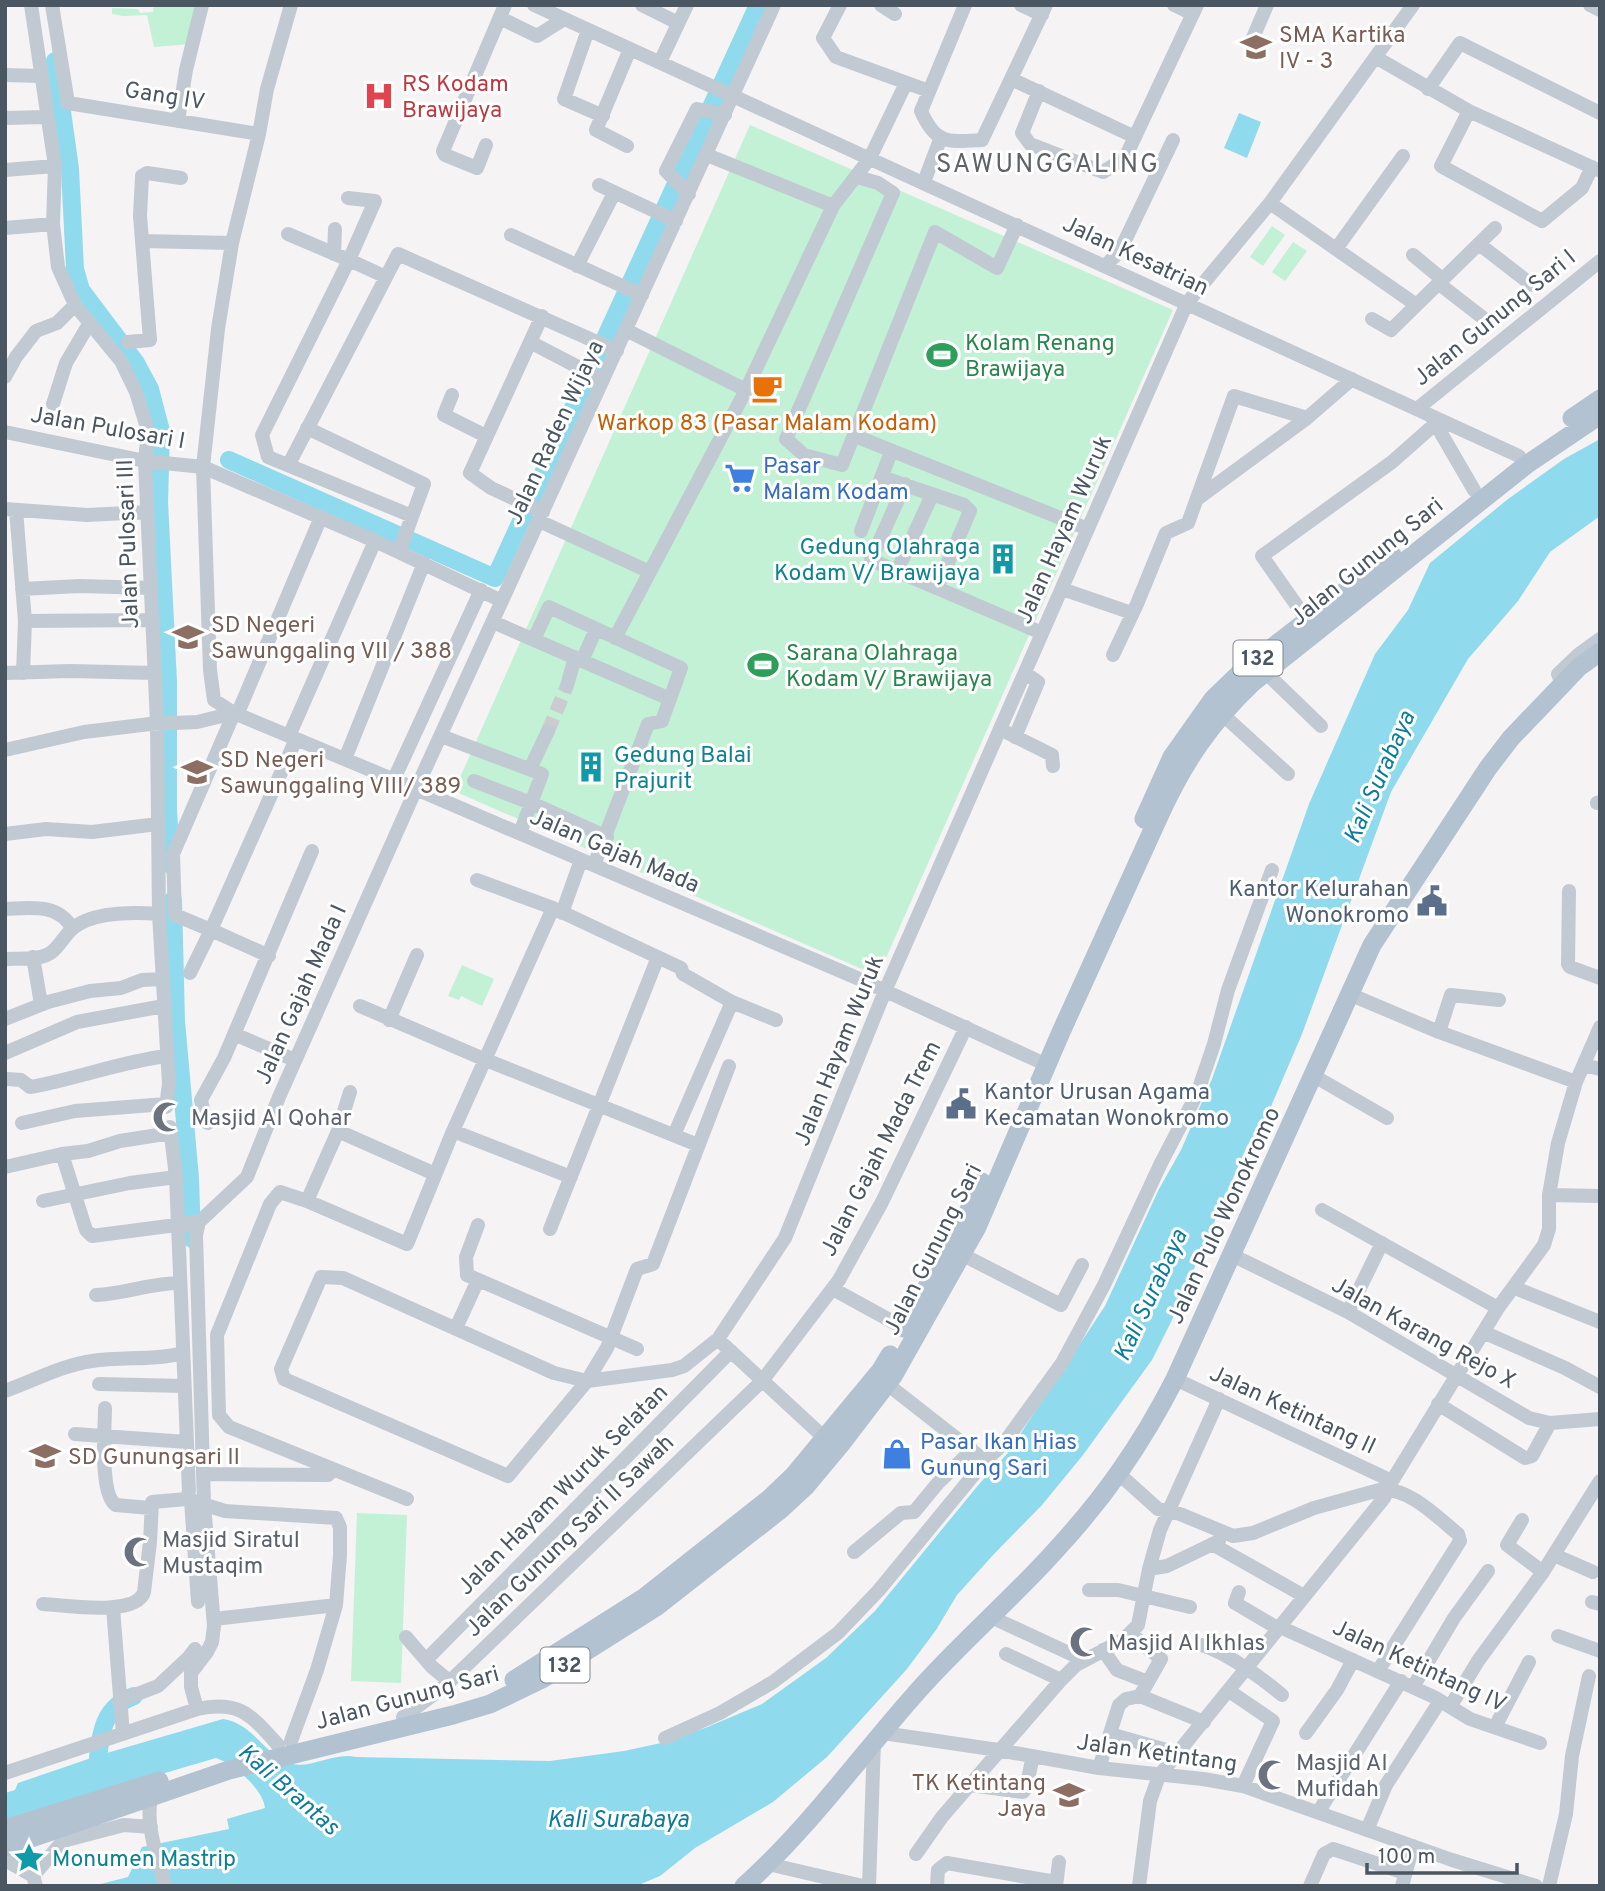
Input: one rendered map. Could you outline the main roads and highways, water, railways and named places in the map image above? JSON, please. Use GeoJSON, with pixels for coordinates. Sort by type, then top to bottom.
{"type":"FeatureCollection","features":[{"type":"Feature","properties":{"kind":"main road","name":"Jalan Gunung Sari"},"geometry":{"type":"LineString","coordinates":[[1154,811],[1198,742],[1221,713],[1265,672],[1474,490],[1600,399]]}},
{"type":"Feature","properties":{"kind":"main road","name":"Jalan Gunung Sari"},"geometry":{"type":"LineString","coordinates":[[831,1444],[887,1384],[977,1227],[1043,1062],[1154,811],[1172,757],[1213,699],[1242,671],[1307,620],[1600,415]]}},
{"type":"Feature","properties":{"kind":"main road","name":"Jalan Pulo Wonokromo"},"geometry":{"type":"LineString","coordinates":[[744,1886],[768,1864],[839,1785],[917,1691],[1055,1551],[1119,1474],[1154,1420],[1175,1379],[1372,945],[1488,768],[1524,722],[1562,684],[1600,652]]}},
{"type":"Feature","properties":{"kind":"main road","name":"Jalan Gunung Sari"},"geometry":{"type":"LineString","coordinates":[[280,1747],[490,1704],[656,1607],[751,1534],[806,1486],[881,1370],[963,1223],[1043,1062]]}},
{"type":"Feature","properties":{"kind":"main road","name":"Jalan Gunung Sari"},"geometry":{"type":"LineString","coordinates":[[146,1793],[280,1747],[403,1717],[486,1693],[538,1674]]}},
{"type":"Feature","properties":{"kind":"main road","name":"132"},"geometry":{"type":"LineString","coordinates":[[5,1829],[146,1793]]}},
{"type":"Feature","properties":{"kind":"main road","name":"132"},"geometry":{"type":"LineString","coordinates":[[5,1847],[146,1793]]}},
{"type":"Feature","properties":{"kind":"water"},"geometry":{"type":"Polygon","coordinates":[[[1239,113],[1261,122],[1247,158],[1224,148],[1239,113]]]}},
{"type":"Feature","properties":{"kind":"water","name":"Kali Surabaya"},"geometry":{"type":"Polygon","coordinates":[[[1600,439],[1600,516],[1550,552],[1518,601],[1468,659],[1391,792],[1302,1034],[1266,1118],[1247,1146],[1152,1360],[1083,1455],[1042,1505],[957,1595],[936,1630],[907,1669],[827,1757],[773,1802],[695,1848],[660,1876],[636,1886],[93,1886],[128,1877],[142,1847],[229,1829],[227,1819],[265,1808],[253,1785],[231,1766],[216,1758],[5,1820],[5,1793],[15,1790],[18,1783],[100,1755],[223,1719],[249,1731],[278,1757],[294,1764],[303,1765],[347,1756],[550,1761],[624,1751],[661,1743],[705,1728],[762,1704],[826,1658],[875,1611],[1007,1454],[1105,1306],[1159,1189],[1181,1150],[1212,1079],[1309,804],[1375,654],[1408,610],[1430,563],[1508,499],[1564,459],[1600,439]]]}},
{"type":"Feature","properties":{"kind":"waterway"},"geometry":{"type":"LineString","coordinates":[[229,460],[495,578],[758,5]]}},
{"type":"Feature","properties":{"kind":"waterway"},"geometry":{"type":"LineString","coordinates":[[55,61],[70,169],[75,269],[81,290],[136,363],[150,389],[161,431],[159,502],[168,682],[171,865]]}},
{"type":"Feature","properties":{"kind":"waterway"},"geometry":{"type":"LineString","coordinates":[[173,900],[176,1021],[190,1178],[192,1239]]}},
{"type":"Feature","properties":{"kind":"waterway"},"geometry":{"type":"LineString","coordinates":[[96,1774],[107,1718],[122,1702],[134,1696]]}},
{"type":"Feature","properties":{"kind":"tunnel"},"geometry":{"type":"LineString","coordinates":[[548,731],[567,686]]}},
{"type":"Feature","properties":{"kind":"place","name":"SMA Kartika IV - 3"},"geometry":{"type":"Point","coordinates":[1256,47]}},
{"type":"Feature","properties":{"kind":"place","name":"RS Kodam Brawijaya"},"geometry":{"type":"Point","coordinates":[379,96]}},
{"type":"Feature","properties":{"kind":"place","name":"Kolam Renang Brawijaya"},"geometry":{"type":"Point","coordinates":[942,355]}},
{"type":"Feature","properties":{"kind":"place","name":"Warkop 83 (Pasar Malam Kodam)"},"geometry":{"type":"Point","coordinates":[767,388]}},
{"type":"Feature","properties":{"kind":"place","name":"Pasar Malam Kodam"},"geometry":{"type":"Point","coordinates":[740,478]}},
{"type":"Feature","properties":{"kind":"place","name":"Gedung Olahraga Kodam V/ Brawijaya"},"geometry":{"type":"Point","coordinates":[1003,559]}},
{"type":"Feature","properties":{"kind":"place","name":"SD Negeri Sawunggaling VII / 388"},"geometry":{"type":"Point","coordinates":[188,637]}},
{"type":"Feature","properties":{"kind":"place","name":"Sarana Olahraga Kodam V/ Brawijaya"},"geometry":{"type":"Point","coordinates":[763,665]}},
{"type":"Feature","properties":{"kind":"place","name":"Gedung Balai Prajurit"},"geometry":{"type":"Point","coordinates":[591,767]}},
{"type":"Feature","properties":{"kind":"place","name":"SD Negeri Sawunggaling VIII/ 389"},"geometry":{"type":"Point","coordinates":[197,772]}},
{"type":"Feature","properties":{"kind":"place","name":"Kantor Kelurahan Wonokromo"},"geometry":{"type":"Point","coordinates":[1432,901]}},
{"type":"Feature","properties":{"kind":"place","name":"Kantor Urusan Agama Kecamatan Wonokromo"},"geometry":{"type":"Point","coordinates":[961,1104]}},
{"type":"Feature","properties":{"kind":"place","name":"Masjid Al Qohar"},"geometry":{"type":"Point","coordinates":[168,1117]}},
{"type":"Feature","properties":{"kind":"place","name":"Pasar Ikan Hias Gunung Sari"},"geometry":{"type":"Point","coordinates":[897,1454]}},
{"type":"Feature","properties":{"kind":"place","name":"SD Gunungsari II"},"geometry":{"type":"Point","coordinates":[45,1456]}},
{"type":"Feature","properties":{"kind":"place","name":"Masjid Siratul Mustaqim"},"geometry":{"type":"Point","coordinates":[139,1552]}},
{"type":"Feature","properties":{"kind":"place","name":"Masjid Al Ikhlas"},"geometry":{"type":"Point","coordinates":[1085,1642]}},
{"type":"Feature","properties":{"kind":"place","name":"Masjid Al Mufidah"},"geometry":{"type":"Point","coordinates":[1273,1775]}},
{"type":"Feature","properties":{"kind":"place","name":"TK Ketintang Jaya"},"geometry":{"type":"Point","coordinates":[1069,1795]}},
{"type":"Feature","properties":{"kind":"place","name":"Monumen Mastrip"},"geometry":{"type":"Point","coordinates":[29,1858]}},
{"type":"Feature","properties":{"kind":"district","name":"SAWUNGGALING"},"geometry":{"type":"Point","coordinates":[1048,163]}},
{"type":"Feature","properties":{"kind":"water label","name":"Kali Brantas"},"geometry":{"type":"Point","coordinates":[289,1789]}}]}
